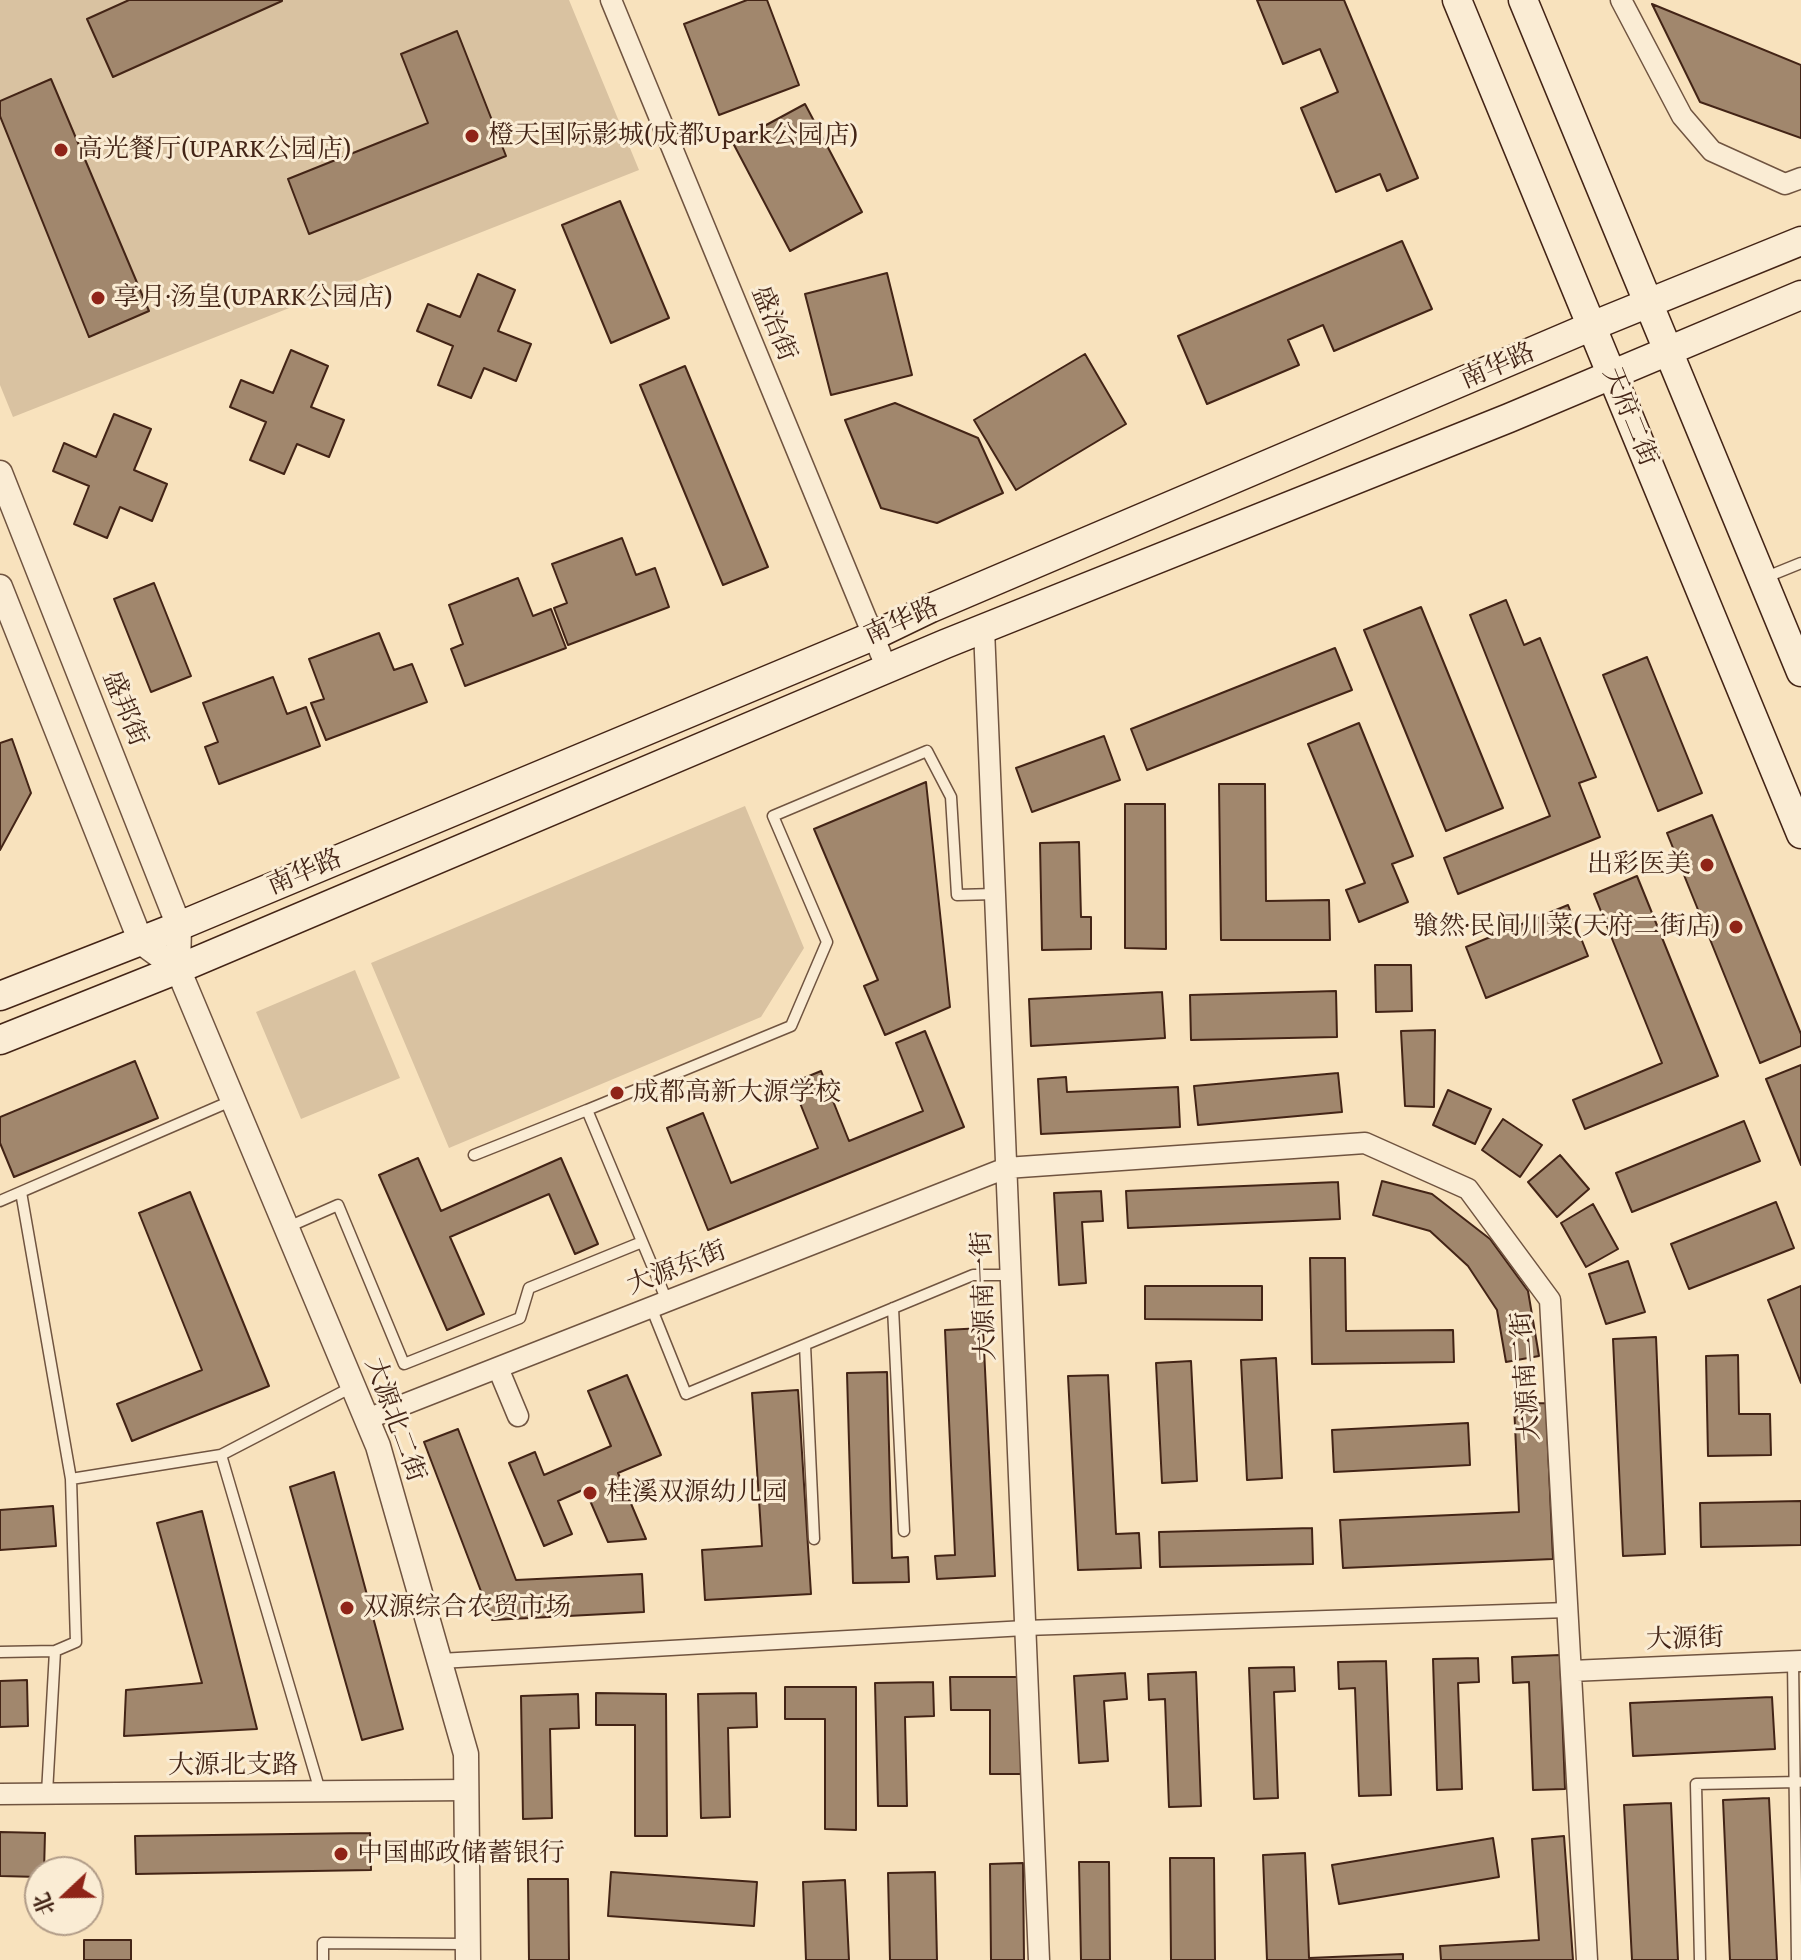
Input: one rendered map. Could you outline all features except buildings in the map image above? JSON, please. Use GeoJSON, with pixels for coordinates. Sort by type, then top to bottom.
{"type":"FeatureCollection","features":[{"type":"Feature","properties":{"kind":"main road","name":"天府二街"},"geometry":{"type":"LineString","coordinates":[[1457,0],[1801,834]]}},
{"type":"Feature","properties":{"kind":"main road"},"geometry":{"type":"LineString","coordinates":[[1523,0],[1801,672]]}},
{"type":"Feature","properties":{"kind":"main road","name":"南华路"},"geometry":{"type":"LineString","coordinates":[[0,996],[141,942],[873,636],[931,608],[1592,326],[1801,241]]}},
{"type":"Feature","properties":{"kind":"main road","name":"南华路"},"geometry":{"type":"LineString","coordinates":[[0,1040],[178,969],[887,669],[1612,376],[1801,295]]}},
{"type":"Feature","properties":{"kind":"street","name":"盛治街"},"geometry":{"type":"LineString","coordinates":[[611,0],[887,669]]}},
{"type":"Feature","properties":{"kind":"street"},"geometry":{"type":"LineString","coordinates":[[1621,0],[1682,116],[1712,151],[1785,184],[1801,178]]}},
{"type":"Feature","properties":{"kind":"street","name":"盛邦街"},"geometry":{"type":"LineString","coordinates":[[0,473],[179,926],[178,969]]}},
{"type":"Feature","properties":{"kind":"street"},"geometry":{"type":"LineString","coordinates":[[0,587],[141,942],[178,969]]}},
{"type":"Feature","properties":{"kind":"street","name":"大源南一街"},"geometry":{"type":"LineString","coordinates":[[984,629],[1039,1960]]}},
{"type":"Feature","properties":{"kind":"street","name":"大源北二街"},"geometry":{"type":"LineString","coordinates":[[178,969],[378,1446],[466,1754],[468,1952]]}},
{"type":"Feature","properties":{"kind":"street","name":"大源南二街"},"geometry":{"type":"LineString","coordinates":[[1006,1168],[1365,1143],[1468,1189],[1550,1300],[1587,1960]]}},
{"type":"Feature","properties":{"kind":"street","name":"大源东街"},"geometry":{"type":"LineString","coordinates":[[367,1419],[1006,1168]]}},
{"type":"Feature","properties":{"kind":"street"},"geometry":{"type":"LineString","coordinates":[[498,1368],[518,1416]]}},
{"type":"Feature","properties":{"kind":"street"},"geometry":{"type":"LineString","coordinates":[[440,1661],[1025,1628],[1568,1610]]}},
{"type":"Feature","properties":{"kind":"street","name":"大源街"},"geometry":{"type":"LineString","coordinates":[[1571,1671],[1797,1662]]}},
{"type":"Feature","properties":{"kind":"street","name":"大源北支路"},"geometry":{"type":"LineString","coordinates":[[0,1794],[467,1790]]}},
{"type":"Feature","properties":{"kind":"lane"},"geometry":{"type":"LineString","coordinates":[[1762,579],[1801,563]]}},
{"type":"Feature","properties":{"kind":"lane"},"geometry":{"type":"LineString","coordinates":[[474,1155],[791,1026],[827,942],[773,816],[927,751],[951,797],[957,895],[995,894]]}},
{"type":"Feature","properties":{"kind":"lane"},"geometry":{"type":"LineString","coordinates":[[0,1201],[233,1100]]}},
{"type":"Feature","properties":{"kind":"lane"},"geometry":{"type":"LineString","coordinates":[[587,1110],[642,1242],[686,1394],[973,1275],[1011,1275]]}},
{"type":"Feature","properties":{"kind":"lane"},"geometry":{"type":"LineString","coordinates":[[0,1652],[55,1651],[76,1642],[71,1479],[21,1192]]}},
{"type":"Feature","properties":{"kind":"lane"},"geometry":{"type":"LineString","coordinates":[[287,1228],[338,1205],[404,1364],[520,1318],[529,1288],[642,1242]]}},
{"type":"Feature","properties":{"kind":"lane"},"geometry":{"type":"LineString","coordinates":[[893,1308],[904,1531]]}},
{"type":"Feature","properties":{"kind":"lane"},"geometry":{"type":"LineString","coordinates":[[805,1345],[814,1539]]}},
{"type":"Feature","properties":{"kind":"lane"},"geometry":{"type":"LineString","coordinates":[[71,1479],[221,1455],[353,1386]]}},
{"type":"Feature","properties":{"kind":"lane"},"geometry":{"type":"LineString","coordinates":[[221,1455],[320,1791]]}},
{"type":"Feature","properties":{"kind":"lane"},"geometry":{"type":"LineString","coordinates":[[47,1793],[55,1651]]}},
{"type":"Feature","properties":{"kind":"lane"},"geometry":{"type":"LineString","coordinates":[[1797,1662],[1797,1960]]}},
{"type":"Feature","properties":{"kind":"lane"},"geometry":{"type":"LineString","coordinates":[[1700,1960],[1696,1784],[1798,1782]]}},
{"type":"Feature","properties":{"kind":"lane"},"geometry":{"type":"LineString","coordinates":[[323,1960],[323,1943],[468,1952]]}},
{"type":"Feature","properties":{"kind":"shaded area"},"geometry":{"type":"Polygon","coordinates":[[[0,0],[569,0],[639,170],[13,417],[0,385],[0,0]]]}},
{"type":"Feature","properties":{"kind":"shaded area"},"geometry":{"type":"Polygon","coordinates":[[[745,806],[804,948],[761,1017],[449,1148],[371,963],[745,806]]]}},
{"type":"Feature","properties":{"kind":"shaded area"},"geometry":{"type":"Polygon","coordinates":[[[355,970],[400,1078],[301,1119],[256,1012],[355,970]]]}},
{"type":"Feature","properties":{"kind":"place","name":"橙天国际影城(成都Upark公园店)"},"geometry":{"type":"Point","coordinates":[472,136]}},
{"type":"Feature","properties":{"kind":"place","name":"高光餐厅(UPARK公园店)"},"geometry":{"type":"Point","coordinates":[61,150]}},
{"type":"Feature","properties":{"kind":"place","name":"享月·汤皇(UPARK公园店)"},"geometry":{"type":"Point","coordinates":[98,298]}},
{"type":"Feature","properties":{"kind":"place","name":"出彩医美"},"geometry":{"type":"Point","coordinates":[1707,865]}},
{"type":"Feature","properties":{"kind":"place","name":"飸然·民间川菜(天府二街店)"},"geometry":{"type":"Point","coordinates":[1736,927]}},
{"type":"Feature","properties":{"kind":"place","name":"成都高新大源学校"},"geometry":{"type":"Point","coordinates":[617,1093]}},
{"type":"Feature","properties":{"kind":"place","name":"桂溪双源幼儿园"},"geometry":{"type":"Point","coordinates":[590,1493]}},
{"type":"Feature","properties":{"kind":"place","name":"双源综合农贸市场"},"geometry":{"type":"Point","coordinates":[347,1608]}},
{"type":"Feature","properties":{"kind":"place","name":"中国邮政储蓄银行"},"geometry":{"type":"Point","coordinates":[341,1854]}}]}
